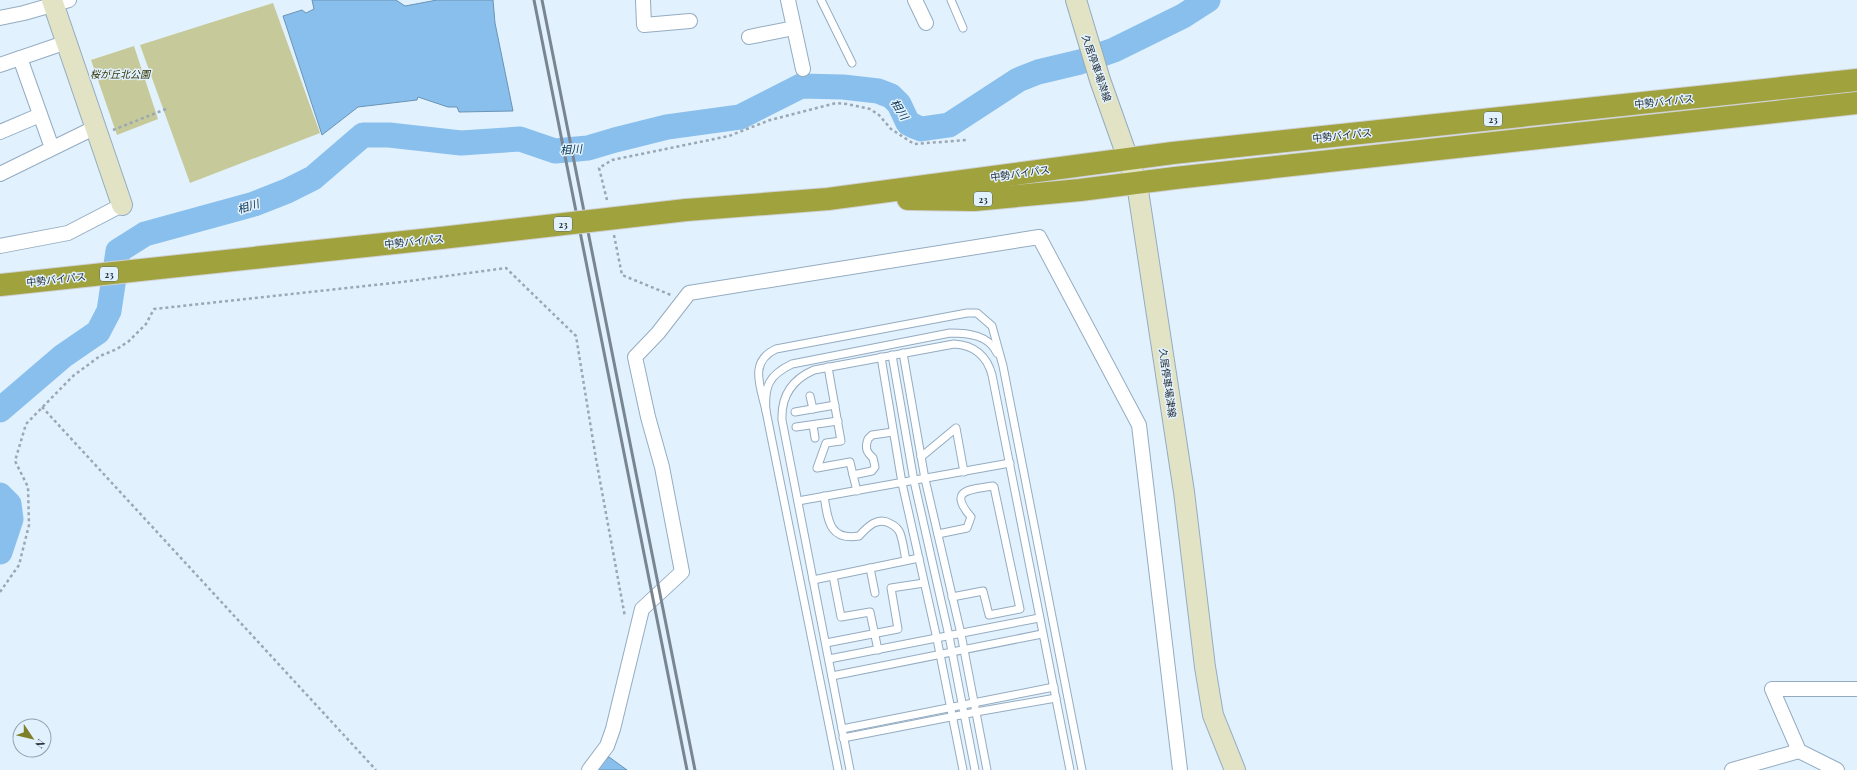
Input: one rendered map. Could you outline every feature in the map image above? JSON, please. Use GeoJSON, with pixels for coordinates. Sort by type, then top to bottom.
{"type":"FeatureCollection","features":[{"type":"Feature","properties":{"kind":"highway","name":"中勢バイパス"},"geometry":{"type":"LineString","coordinates":[[10,284],[686,210],[828,199],[1129,158],[1857,80]]}},
{"type":"Feature","properties":{"kind":"highway","name":"中勢バイパス"},"geometry":{"type":"LineString","coordinates":[[828,199],[974,200],[1137,184],[1857,103]]}},
{"type":"Feature","properties":{"kind":"main road","name":"久居停車場津線"},"geometry":{"type":"LineString","coordinates":[[1076,0],[1100,80],[1137,184],[1184,492],[1210,701],[1213,715],[1235,770]]}},
{"type":"Feature","properties":{"kind":"main road"},"geometry":{"type":"LineString","coordinates":[[58,2],[68,42],[104,129],[122,205]]}},
{"type":"Feature","properties":{"kind":"street"},"geometry":{"type":"LineString","coordinates":[[643,0],[644,25],[690,21]]}},
{"type":"Feature","properties":{"kind":"street"},"geometry":{"type":"LineString","coordinates":[[788,0],[803,69]]}},
{"type":"Feature","properties":{"kind":"street"},"geometry":{"type":"LineString","coordinates":[[915,0],[926,23]]}},
{"type":"Feature","properties":{"kind":"street"},"geometry":{"type":"LineString","coordinates":[[1,15],[58,2]]}},
{"type":"Feature","properties":{"kind":"street"},"geometry":{"type":"LineString","coordinates":[[749,37],[794,28]]}},
{"type":"Feature","properties":{"kind":"street"},"geometry":{"type":"LineString","coordinates":[[0,65],[68,42]]}},
{"type":"Feature","properties":{"kind":"street"},"geometry":{"type":"LineString","coordinates":[[20,58],[52,148]]}},
{"type":"Feature","properties":{"kind":"street"},"geometry":{"type":"LineString","coordinates":[[0,132],[40,115]]}},
{"type":"Feature","properties":{"kind":"street"},"geometry":{"type":"LineString","coordinates":[[0,174],[52,148],[104,129]]}},
{"type":"Feature","properties":{"kind":"street"},"geometry":{"type":"LineString","coordinates":[[0,246],[68,233],[122,205]]}},
{"type":"Feature","properties":{"kind":"street"},"geometry":{"type":"LineString","coordinates":[[590,770],[607,746],[614,729],[642,609],[682,572],[662,467],[648,416],[635,357],[658,333],[689,293],[1039,238],[1139,425],[1180,770]]}},
{"type":"Feature","properties":{"kind":"street"},"geometry":{"type":"LineString","coordinates":[[1837,770],[1799,751],[1772,690],[1857,689]]}},
{"type":"Feature","properties":{"kind":"street"},"geometry":{"type":"LineString","coordinates":[[1732,770],[1799,751]]}},
{"type":"Feature","properties":{"kind":"lane"},"geometry":{"type":"LineString","coordinates":[[821,0],[822,6],[852,63]]}},
{"type":"Feature","properties":{"kind":"lane"},"geometry":{"type":"LineString","coordinates":[[951,0],[963,28]]}},
{"type":"Feature","properties":{"kind":"lane"},"geometry":{"type":"LineString","coordinates":[[838,770],[758,372],[759,364],[767,353],[776,349],[967,313],[977,313],[992,326],[1003,366],[1082,770]]}},
{"type":"Feature","properties":{"kind":"lane"},"geometry":{"type":"LineString","coordinates":[[766,411],[765,397],[769,382],[781,369],[792,364],[943,334],[967,333],[982,338],[994,347],[1003,366]]}},
{"type":"Feature","properties":{"kind":"lane"},"geometry":{"type":"LineString","coordinates":[[850,770],[781,409],[789,389],[796,380],[814,370],[954,344],[965,344],[975,349],[990,365],[1070,770]]}},
{"type":"Feature","properties":{"kind":"lane"},"geometry":{"type":"LineString","coordinates":[[903,353],[925,479],[961,634],[987,770]]}},
{"type":"Feature","properties":{"kind":"lane"},"geometry":{"type":"LineString","coordinates":[[892,355],[914,481],[949,636],[975,770]]}},
{"type":"Feature","properties":{"kind":"lane"},"geometry":{"type":"LineString","coordinates":[[881,357],[902,483],[937,639],[963,770]]}},
{"type":"Feature","properties":{"kind":"lane"},"geometry":{"type":"LineString","coordinates":[[828,367],[841,441],[826,443],[818,468],[850,462],[857,491]]}},
{"type":"Feature","properties":{"kind":"lane"},"geometry":{"type":"LineString","coordinates":[[810,396],[813,409]]}},
{"type":"Feature","properties":{"kind":"lane"},"geometry":{"type":"LineString","coordinates":[[795,412],[835,405]]}},
{"type":"Feature","properties":{"kind":"lane"},"geometry":{"type":"LineString","coordinates":[[796,427],[838,420]]}},
{"type":"Feature","properties":{"kind":"lane"},"geometry":{"type":"LineString","coordinates":[[813,425],[815,438]]}},
{"type":"Feature","properties":{"kind":"lane"},"geometry":{"type":"LineString","coordinates":[[922,457],[956,428],[964,472]]}},
{"type":"Feature","properties":{"kind":"lane"},"geometry":{"type":"LineString","coordinates":[[853,475],[872,471],[875,467],[873,458],[868,454],[866,449],[868,439],[872,435],[893,432]]}},
{"type":"Feature","properties":{"kind":"lane"},"geometry":{"type":"LineString","coordinates":[[798,501],[1010,463]]}},
{"type":"Feature","properties":{"kind":"lane"},"geometry":{"type":"LineString","coordinates":[[938,534],[967,528],[970,517],[962,508],[961,502],[961,496],[966,490],[994,487],[1020,608],[989,615],[984,591],[952,597]]}},
{"type":"Feature","properties":{"kind":"lane"},"geometry":{"type":"LineString","coordinates":[[824,496],[831,528],[837,533],[845,536],[860,536],[868,526],[875,522],[889,522],[896,526],[900,532],[906,560]]}},
{"type":"Feature","properties":{"kind":"lane"},"geometry":{"type":"LineString","coordinates":[[813,580],[919,558]]}},
{"type":"Feature","properties":{"kind":"lane"},"geometry":{"type":"LineString","coordinates":[[870,568],[875,593]]}},
{"type":"Feature","properties":{"kind":"lane"},"geometry":{"type":"LineString","coordinates":[[832,576],[841,616],[870,612],[878,650]]}},
{"type":"Feature","properties":{"kind":"lane"},"geometry":{"type":"LineString","coordinates":[[826,643],[898,629],[891,588],[924,583]]}},
{"type":"Feature","properties":{"kind":"lane"},"geometry":{"type":"LineString","coordinates":[[829,659],[1039,618]]}},
{"type":"Feature","properties":{"kind":"lane"},"geometry":{"type":"LineString","coordinates":[[832,676],[1042,634]]}},
{"type":"Feature","properties":{"kind":"lane"},"geometry":{"type":"LineString","coordinates":[[842,729],[1054,687]]}},
{"type":"Feature","properties":{"kind":"lane"},"geometry":{"type":"LineString","coordinates":[[843,738],[1056,698]]}},
{"type":"Feature","properties":{"kind":"path"},"geometry":{"type":"LineString","coordinates":[[607,200],[599,168],[612,160],[729,136],[770,120],[836,103],[870,109],[879,115],[891,129],[914,144],[967,140]]}},
{"type":"Feature","properties":{"kind":"path"},"geometry":{"type":"LineString","coordinates":[[104,129],[166,109]]}},
{"type":"Feature","properties":{"kind":"path"},"geometry":{"type":"LineString","coordinates":[[613,231],[622,275],[668,295],[689,293]]}},
{"type":"Feature","properties":{"kind":"path"},"geometry":{"type":"LineString","coordinates":[[0,592],[19,565],[29,525],[28,487],[15,460],[26,424],[73,376],[100,356],[117,350],[129,341],[146,324],[154,309],[402,282],[506,268],[576,336],[596,459],[626,618],[634,639]]}},
{"type":"Feature","properties":{"kind":"path"},"geometry":{"type":"LineString","coordinates":[[42,407],[376,770]]}},
{"type":"Feature","properties":{"kind":"green space"},"geometry":{"type":"Polygon","coordinates":[[[273,3],[320,133],[190,183],[140,45],[273,3]]]}},
{"type":"Feature","properties":{"kind":"green space","name":"桜が丘北公園"},"geometry":{"type":"Polygon","coordinates":[[[134,46],[158,119],[117,135],[91,60],[134,46]]]}},
{"type":"Feature","properties":{"kind":"water"},"geometry":{"type":"Polygon","coordinates":[[[312,0],[396,0],[405,6],[437,0],[493,0],[495,23],[513,111],[459,112],[457,107],[448,107],[418,97],[417,100],[358,107],[322,135],[283,16],[302,10],[306,13],[314,9],[312,0]]]}},
{"type":"Feature","properties":{"kind":"water"},"geometry":{"type":"Polygon","coordinates":[[[609,757],[627,770],[596,770],[609,757]]]}},
{"type":"Feature","properties":{"kind":"waterway","name":"相川"},"geometry":{"type":"LineString","coordinates":[[0,410],[63,356],[98,332],[109,311],[118,251],[145,234],[254,204],[287,191],[313,178],[363,135],[389,135],[461,143],[520,139],[555,151],[588,148],[667,127],[740,117],[801,86],[843,87],[878,91],[891,96],[899,104],[908,123],[916,127],[921,129],[949,125],[1018,80],[1038,72],[1080,62],[1114,50],[1183,16],[1208,0]]}},
{"type":"Feature","properties":{"kind":"waterway","name":"相川"},"geometry":{"type":"LineString","coordinates":[[0,495],[9,504],[11,519],[0,552]]}},
{"type":"Feature","properties":{"kind":"railway"},"geometry":{"type":"LineString","coordinates":[[534,0],[687,770]]}},
{"type":"Feature","properties":{"kind":"railway"},"geometry":{"type":"LineString","coordinates":[[542,0],[695,770]]}}]}
